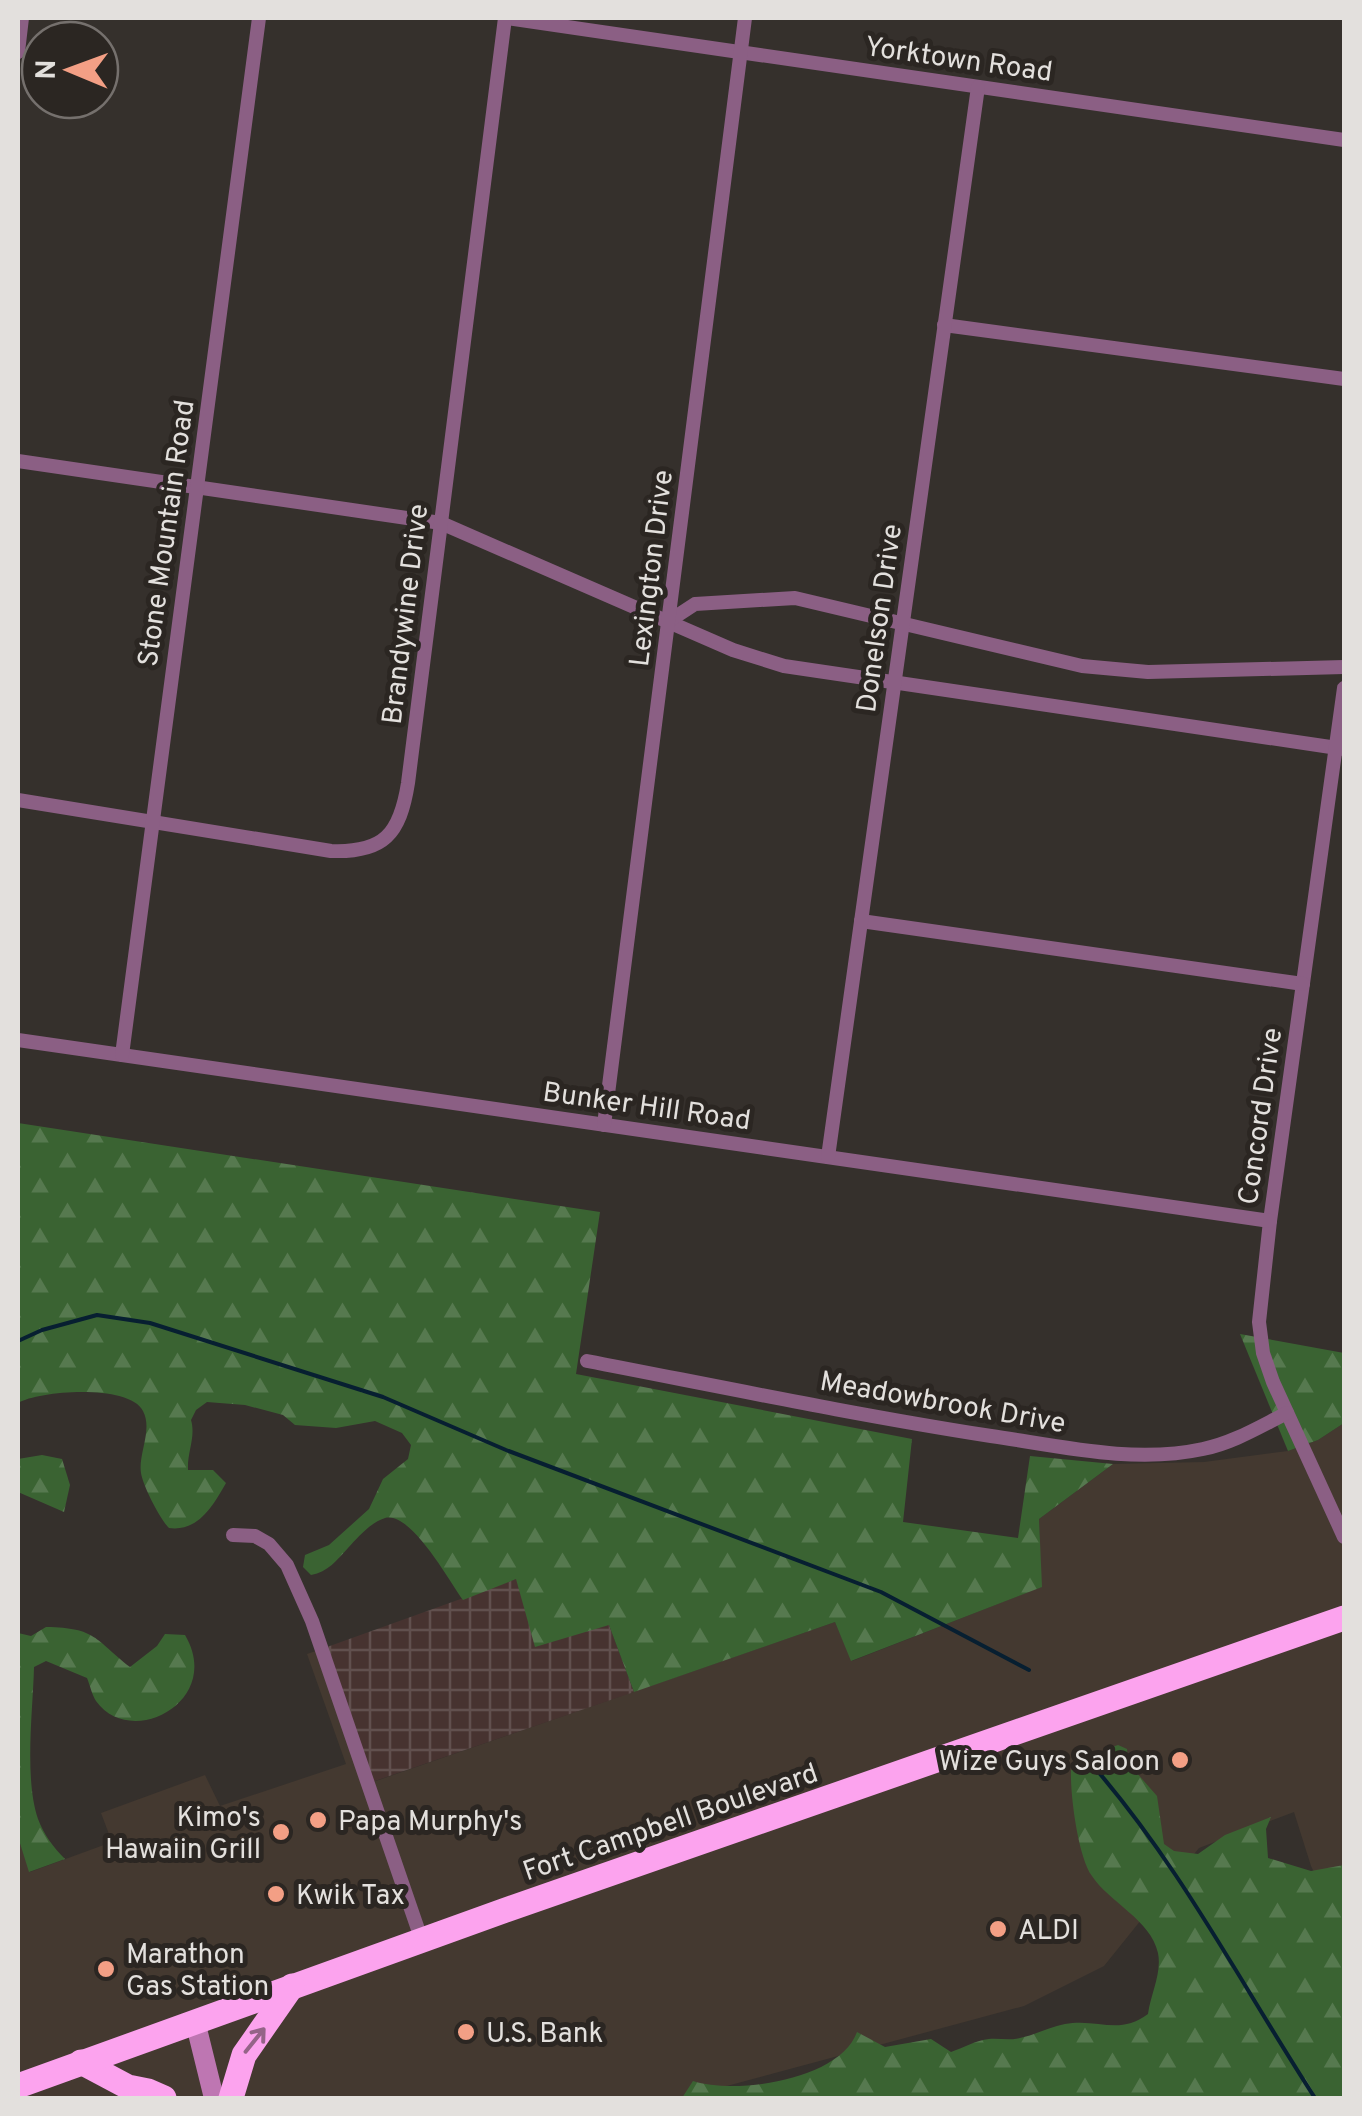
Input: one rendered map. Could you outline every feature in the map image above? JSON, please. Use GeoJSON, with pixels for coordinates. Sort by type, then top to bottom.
{"type":"FeatureCollection","features":[{"type":"Feature","properties":{"kind":"highway","name":"Fort Campbell Boulevard"},"geometry":{"type":"LineString","coordinates":[[19,2080],[81,2062],[1344,1618]]}},
{"type":"Feature","properties":{"kind":"highway"},"geometry":{"type":"LineString","coordinates":[[231,2098],[244,2055],[292,1986]]}},
{"type":"Feature","properties":{"kind":"highway"},"geometry":{"type":"LineString","coordinates":[[81,2062],[128,2087],[164,2098]]}},
{"type":"Feature","properties":{"kind":"street"},"geometry":{"type":"LineString","coordinates":[[18,52],[22,18]]}},
{"type":"Feature","properties":{"kind":"street","name":"Stone Mountain Road"},"geometry":{"type":"LineString","coordinates":[[122,1056],[258,18]]}},
{"type":"Feature","properties":{"kind":"street","name":"Yorktown Road"},"geometry":{"type":"LineString","coordinates":[[506,18],[1344,140]]}},
{"type":"Feature","properties":{"kind":"street","name":"Brandywine Drive"},"geometry":{"type":"LineString","coordinates":[[18,800],[350,852],[380,843],[396,828],[404,812],[408,783],[506,18]]}},
{"type":"Feature","properties":{"kind":"street","name":"Lexington Drive"},"geometry":{"type":"LineString","coordinates":[[604,1124],[745,18]]}},
{"type":"Feature","properties":{"kind":"street","name":"Donelson Drive"},"geometry":{"type":"LineString","coordinates":[[828,1157],[978,86]]}},
{"type":"Feature","properties":{"kind":"street"},"geometry":{"type":"LineString","coordinates":[[944,325],[1344,379]]}},
{"type":"Feature","properties":{"kind":"street"},"geometry":{"type":"LineString","coordinates":[[18,461],[441,522],[733,650],[784,666],[1340,749]]}},
{"type":"Feature","properties":{"kind":"street"},"geometry":{"type":"LineString","coordinates":[[669,621],[695,604],[780,597],[812,601],[1082,666],[1148,672],[1344,667]]}},
{"type":"Feature","properties":{"kind":"street","name":"Concord Drive"},"geometry":{"type":"LineString","coordinates":[[1344,688],[1340,749],[1303,984],[1259,1322],[1263,1353],[1286,1414],[1344,1537]]}},
{"type":"Feature","properties":{"kind":"street"},"geometry":{"type":"LineString","coordinates":[[860,921],[1303,984]]}},
{"type":"Feature","properties":{"kind":"street","name":"Bunker Hill Road"},"geometry":{"type":"LineString","coordinates":[[18,1040],[1270,1221]]}},
{"type":"Feature","properties":{"kind":"street","name":"Meadowbrook Drive"},"geometry":{"type":"LineString","coordinates":[[588,1361],[914,1424],[1103,1452],[1152,1454],[1202,1449],[1238,1438],[1286,1414]]}},
{"type":"Feature","properties":{"kind":"street"},"geometry":{"type":"LineString","coordinates":[[232,1535],[255,1536],[269,1544],[287,1565],[312,1620],[422,1941]]}},
{"type":"Feature","properties":{"kind":"street"},"geometry":{"type":"LineString","coordinates":[[195,2021],[214,2098]]}},
{"type":"Feature","properties":{"kind":"shaded area"},"geometry":{"type":"Polygon","coordinates":[[[1344,1423],[1344,1932],[1311,1866],[1294,1812],[1199,1848],[1104,1966],[1024,2006],[682,2098],[18,2098],[18,1837],[30,1872],[112,1842],[101,1813],[205,1775],[220,1806],[346,1764],[307,1654],[327,1647],[373,1782],[835,1622],[852,1661],[1041,1587],[1039,1519],[1113,1464],[1204,1462],[1288,1451],[1318,1440],[1344,1423]]]}},
{"type":"Feature","properties":{"kind":"shaded area"},"geometry":{"type":"Polygon","coordinates":[[[516,1579],[609,1625],[634,1692],[372,1782],[327,1647],[516,1579]]]}},
{"type":"Feature","properties":{"kind":"green space"},"geometry":{"type":"Polygon","coordinates":[[[18,1123],[600,1212],[576,1374],[912,1439],[903,1522],[1018,1538],[1030,1456],[1113,1464],[1039,1519],[1042,1587],[851,1661],[835,1622],[634,1692],[609,1625],[535,1647],[516,1579],[463,1600],[417,1536],[395,1519],[385,1518],[369,1527],[322,1571],[311,1575],[303,1567],[305,1555],[329,1545],[369,1509],[383,1479],[408,1459],[411,1445],[402,1433],[375,1421],[336,1428],[295,1425],[283,1415],[245,1405],[207,1402],[191,1420],[188,1470],[213,1470],[226,1483],[196,1522],[169,1528],[142,1479],[146,1418],[135,1402],[84,1392],[45,1395],[18,1403],[18,1123]]]}},
{"type":"Feature","properties":{"kind":"green space"},"geometry":{"type":"Polygon","coordinates":[[[1240,1334],[1344,1353],[1344,1423],[1318,1440],[1288,1451],[1240,1334]]]}},
{"type":"Feature","properties":{"kind":"green space"},"geometry":{"type":"Polygon","coordinates":[[[42,1455],[62,1459],[70,1485],[64,1512],[18,1492],[18,1459],[42,1455]]]}},
{"type":"Feature","properties":{"kind":"green space"},"geometry":{"type":"Polygon","coordinates":[[[46,1627],[85,1633],[130,1667],[157,1646],[165,1634],[185,1635],[194,1659],[192,1680],[183,1698],[150,1719],[130,1721],[111,1715],[96,1701],[87,1678],[46,1661],[34,1667],[31,1784],[38,1819],[65,1859],[29,1872],[18,1837],[18,1633],[31,1636],[46,1627]]]}},
{"type":"Feature","properties":{"kind":"green space"},"geometry":{"type":"Polygon","coordinates":[[[1118,1745],[1127,1749],[1128,1763],[1157,1796],[1164,1844],[1174,1851],[1198,1854],[1225,1835],[1271,1817],[1266,1829],[1268,1858],[1311,1871],[1344,1865],[1344,2098],[682,2098],[693,2081],[734,2086],[785,2080],[809,2072],[847,2048],[857,2032],[885,2047],[931,2039],[951,2052],[984,2040],[1016,2039],[1065,2024],[1127,2024],[1148,2014],[1159,1968],[1154,1941],[1092,1876],[1083,1855],[1074,1809],[1071,1770],[1118,1745]]]}},
{"type":"Feature","properties":{"kind":"waterway"},"geometry":{"type":"LineString","coordinates":[[18,1341],[97,1315],[150,1323],[383,1397],[506,1450],[881,1592],[1029,1670]]}},
{"type":"Feature","properties":{"kind":"waterway"},"geometry":{"type":"LineString","coordinates":[[1088,1760],[1180,1882],[1315,2098]]}},
{"type":"Feature","properties":{"kind":"place","name":"Wize Guys Saloon"},"geometry":{"type":"Point","coordinates":[1180,1760]}},
{"type":"Feature","properties":{"kind":"place","name":"Papa Murphy's"},"geometry":{"type":"Point","coordinates":[318,1820]}},
{"type":"Feature","properties":{"kind":"place","name":"Kimo's Hawaiin Grill"},"geometry":{"type":"Point","coordinates":[281,1832]}},
{"type":"Feature","properties":{"kind":"place","name":"Kwik Tax"},"geometry":{"type":"Point","coordinates":[276,1894]}},
{"type":"Feature","properties":{"kind":"place","name":"ALDI"},"geometry":{"type":"Point","coordinates":[998,1929]}},
{"type":"Feature","properties":{"kind":"place","name":"Marathon Gas Station"},"geometry":{"type":"Point","coordinates":[106,1969]}},
{"type":"Feature","properties":{"kind":"place","name":"U.S. Bank"},"geometry":{"type":"Point","coordinates":[466,2032]}}]}
